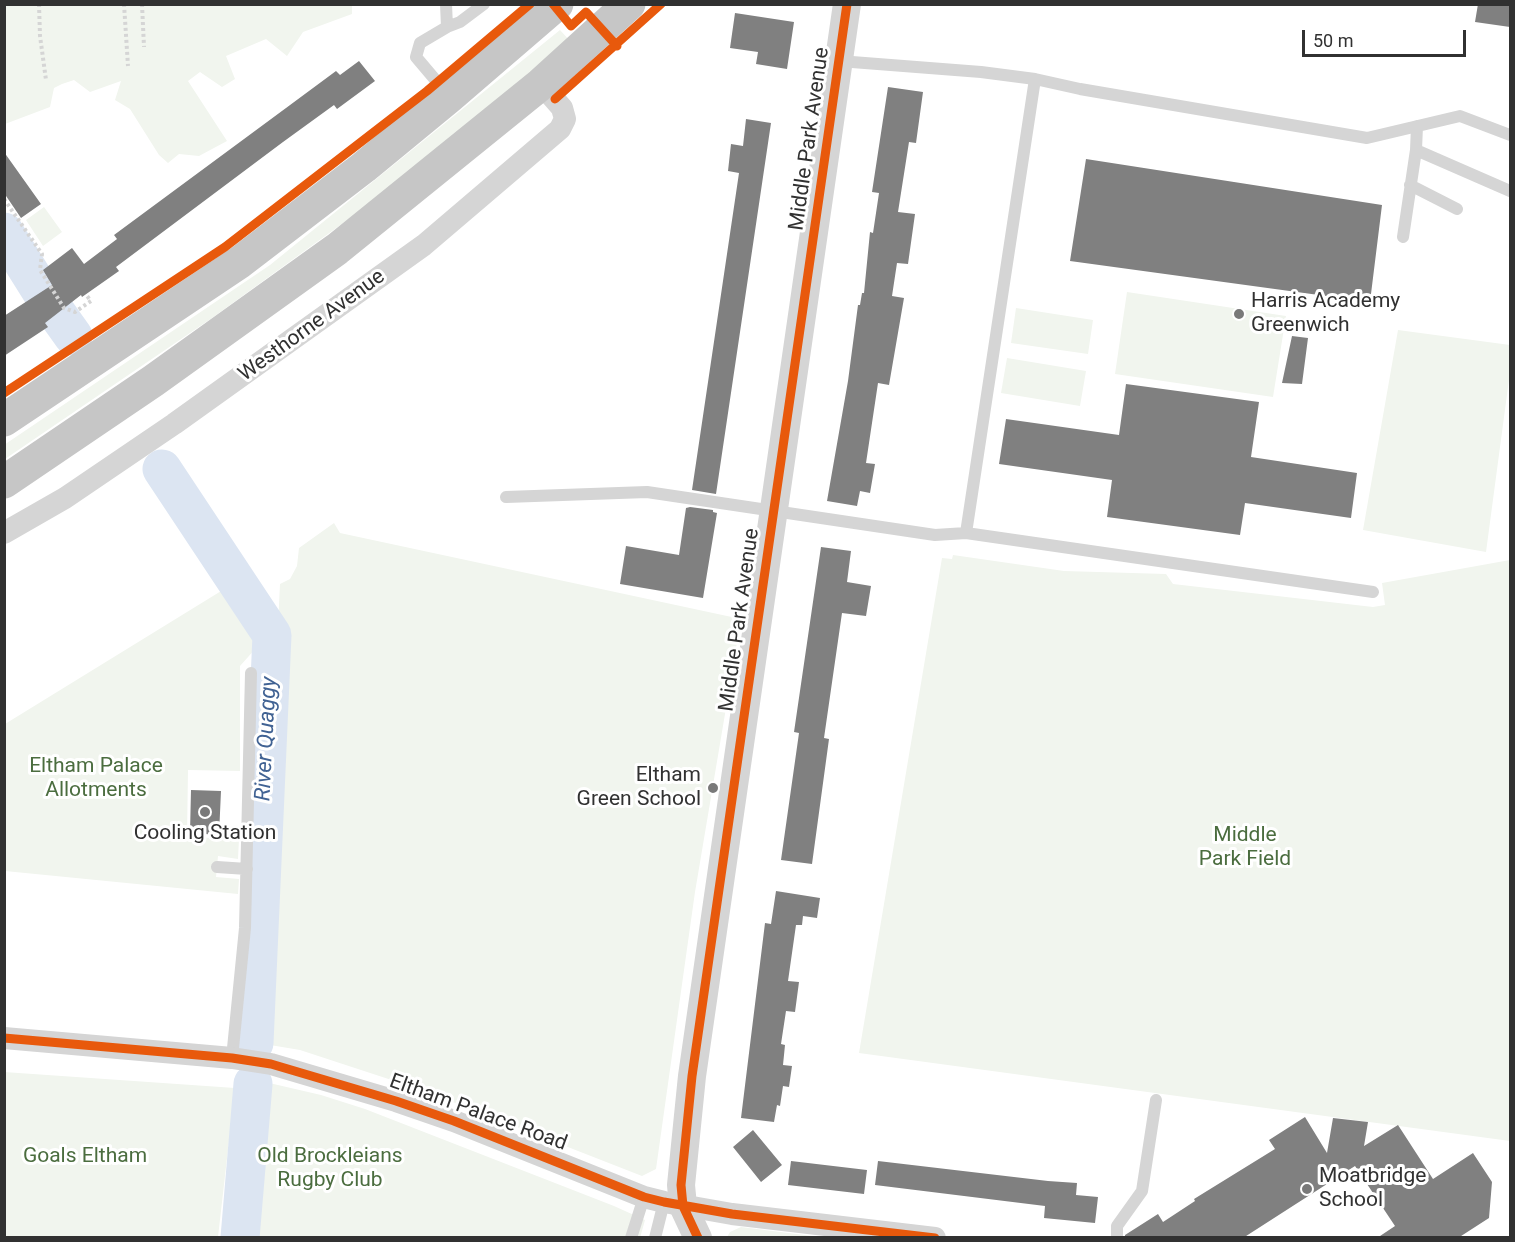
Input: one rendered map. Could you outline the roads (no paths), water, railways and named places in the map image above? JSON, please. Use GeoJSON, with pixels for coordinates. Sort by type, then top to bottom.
{"type":"FeatureCollection","features":[{"type":"Feature","properties":{"kind":"highway"},"geometry":{"type":"LineString","coordinates":[[4,420],[240,262],[364,167],[557,4]]}},
{"type":"Feature","properties":{"kind":"highway"},"geometry":{"type":"LineString","coordinates":[[4,482],[153,381],[337,249],[548,91],[629,4]]}},
{"type":"Feature","properties":{"kind":"street","name":"Middle Park Avenue"},"geometry":{"type":"LineString","coordinates":[[698,1238],[664,1202],[681,1185],[692,1076],[848,4]]}},
{"type":"Feature","properties":{"kind":"street","name":"Westhorne Avenue"},"geometry":{"type":"LineString","coordinates":[[4,533],[64,498],[174,424],[424,245],[560,129],[565,118],[562,108],[548,91]]}},
{"type":"Feature","properties":{"kind":"street","name":"Eltham Palace Road"},"geometry":{"type":"LineString","coordinates":[[4,1038],[232,1058],[271,1064],[445,1118],[664,1202],[935,1238]]}},
{"type":"Feature","properties":{"kind":"lane"},"geometry":{"type":"LineString","coordinates":[[449,97],[416,57],[420,43],[460,22],[484,4]]}},
{"type":"Feature","properties":{"kind":"lane"},"geometry":{"type":"LineString","coordinates":[[446,5],[447,27]]}},
{"type":"Feature","properties":{"kind":"lane"},"geometry":{"type":"LineString","coordinates":[[839,61],[981,72],[1035,79],[1080,89],[1367,138],[1460,116],[1510,135]]}},
{"type":"Feature","properties":{"kind":"lane"},"geometry":{"type":"LineString","coordinates":[[966,533],[1035,79]]}},
{"type":"Feature","properties":{"kind":"lane"},"geometry":{"type":"LineString","coordinates":[[1403,237],[1418,126]]}},
{"type":"Feature","properties":{"kind":"lane"},"geometry":{"type":"LineString","coordinates":[[1416,150],[1510,191]]}},
{"type":"Feature","properties":{"kind":"lane"},"geometry":{"type":"LineString","coordinates":[[1410,185],[1457,209]]}},
{"type":"Feature","properties":{"kind":"lane"},"geometry":{"type":"LineString","coordinates":[[506,497],[647,492],[935,535],[966,533],[1373,592]]}},
{"type":"Feature","properties":{"kind":"lane"},"geometry":{"type":"LineString","coordinates":[[232,1058],[246,928],[251,673]]}},
{"type":"Feature","properties":{"kind":"lane"},"geometry":{"type":"LineString","coordinates":[[217,867],[247,869]]}},
{"type":"Feature","properties":{"kind":"lane"},"geometry":{"type":"LineString","coordinates":[[1117,1238],[1117,1226],[1142,1191],[1156,1100]]}},
{"type":"Feature","properties":{"kind":"lane"},"geometry":{"type":"LineString","coordinates":[[631,1238],[664,1202]]}},
{"type":"Feature","properties":{"kind":"lane"},"geometry":{"type":"LineString","coordinates":[[655,1238],[664,1202]]}},
{"type":"Feature","properties":{"kind":"waterway","name":"River Quaggy"},"geometry":{"type":"LineString","coordinates":[[4,232],[73,336]]}},
{"type":"Feature","properties":{"kind":"waterway","name":"River Quaggy"},"geometry":{"type":"LineString","coordinates":[[162,469],[272,635],[254,1043]]}},
{"type":"Feature","properties":{"kind":"waterway","name":"River Quaggy"},"geometry":{"type":"LineString","coordinates":[[240,1238],[253,1084]]}},
{"type":"Feature","properties":{"kind":"place","name":"Harris Academy Greenwich"},"geometry":{"type":"Point","coordinates":[1239,314]}},
{"type":"Feature","properties":{"kind":"place","name":"Eltham Green School"},"geometry":{"type":"Point","coordinates":[713,788]}},
{"type":"Feature","properties":{"kind":"place","name":"Cooling Station"},"geometry":{"type":"Point","coordinates":[205,812]}},
{"type":"Feature","properties":{"kind":"place","name":"Moatbridge School"},"geometry":{"type":"Point","coordinates":[1307,1189]}},
{"type":"Feature","properties":{"kind":"park label","name":"Eltham Palace Allotments"},"geometry":{"type":"Point","coordinates":[96,779]}},
{"type":"Feature","properties":{"kind":"park label","name":"Middle Park Field"},"geometry":{"type":"Point","coordinates":[1245,848]}},
{"type":"Feature","properties":{"kind":"park label","name":"Goals Eltham"},"geometry":{"type":"Point","coordinates":[85,1157]}},
{"type":"Feature","properties":{"kind":"park label","name":"Old Brockleians Rugby Club"},"geometry":{"type":"Point","coordinates":[330,1169]}}]}
